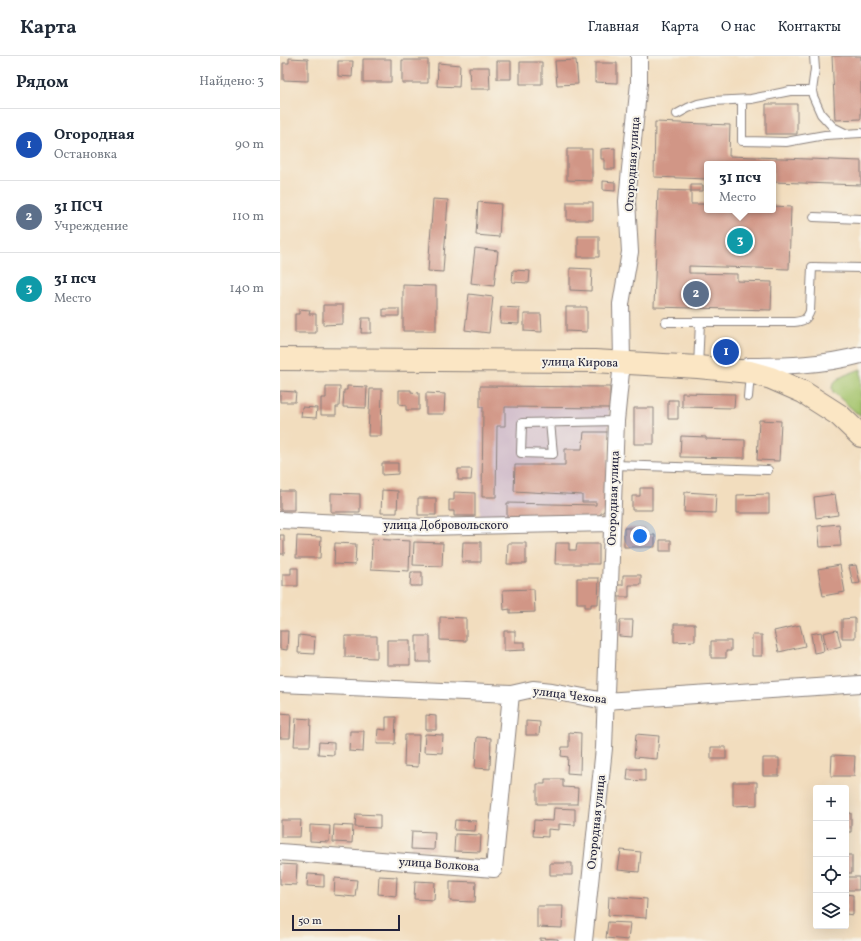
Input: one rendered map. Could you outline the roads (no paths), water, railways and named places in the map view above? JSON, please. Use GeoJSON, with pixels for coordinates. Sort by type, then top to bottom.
{"type":"FeatureCollection","features":[{"type":"Feature","properties":{"kind":"main road","name":"улица Кирова"},"geometry":{"type":"LineString","coordinates":[[280,359],[622,362],[750,372],[771,378],[803,392],[840,415],[861,436]]}},
{"type":"Feature","properties":{"kind":"street","name":"Огородная улица"},"geometry":{"type":"LineString","coordinates":[[584,941],[604,748],[616,421],[622,362],[621,304],[630,252],[627,201],[639,83],[639,56]]}},
{"type":"Feature","properties":{"kind":"street"},"geometry":{"type":"LineString","coordinates":[[698,367],[815,364],[861,356]]}},
{"type":"Feature","properties":{"kind":"street","name":"улица Добровольского"},"geometry":{"type":"LineString","coordinates":[[280,520],[423,527],[612,523]]}},
{"type":"Feature","properties":{"kind":"street","name":"улица Чехова"},"geometry":{"type":"LineString","coordinates":[[280,684],[511,694],[533,689],[605,701],[861,684]]}},
{"type":"Feature","properties":{"kind":"street","name":"улица Волкова"},"geometry":{"type":"LineString","coordinates":[[280,852],[494,869],[511,694]]}},
{"type":"Feature","properties":{"kind":"lane"},"geometry":{"type":"LineString","coordinates":[[814,56],[815,69],[812,91],[813,96],[821,114],[834,127],[846,134]]}},
{"type":"Feature","properties":{"kind":"lane"},"geometry":{"type":"LineString","coordinates":[[678,114],[698,104],[713,101],[756,99],[790,92],[812,91]]}},
{"type":"Feature","properties":{"kind":"lane"},"geometry":{"type":"LineString","coordinates":[[742,100],[742,141],[786,142],[825,135],[861,133]]}},
{"type":"Feature","properties":{"kind":"lane"},"geometry":{"type":"LineString","coordinates":[[814,217],[861,219]]}},
{"type":"Feature","properties":{"kind":"lane"},"geometry":{"type":"LineString","coordinates":[[666,322],[803,321],[808,317],[810,311],[812,267],[861,268]]}},
{"type":"Feature","properties":{"kind":"lane"},"geometry":{"type":"LineString","coordinates":[[698,367],[700,322]]}},
{"type":"Feature","properties":{"kind":"lane"},"geometry":{"type":"LineString","coordinates":[[748,397],[750,372]]}},
{"type":"Feature","properties":{"kind":"lane"},"geometry":{"type":"LineString","coordinates":[[550,422],[553,454],[521,453],[522,423],[550,422],[616,421]]}},
{"type":"Feature","properties":{"kind":"lane"},"geometry":{"type":"LineString","coordinates":[[614,465],[768,470]]}},
{"type":"Feature","properties":{"kind":"place","name":"31 псч"},"geometry":{"type":"Point","coordinates":[740,241]}},
{"type":"Feature","properties":{"kind":"place","name":"31 ПСЧ"},"geometry":{"type":"Point","coordinates":[696,294]}},
{"type":"Feature","properties":{"kind":"place","name":"Огородная"},"geometry":{"type":"Point","coordinates":[726,352]}}]}
